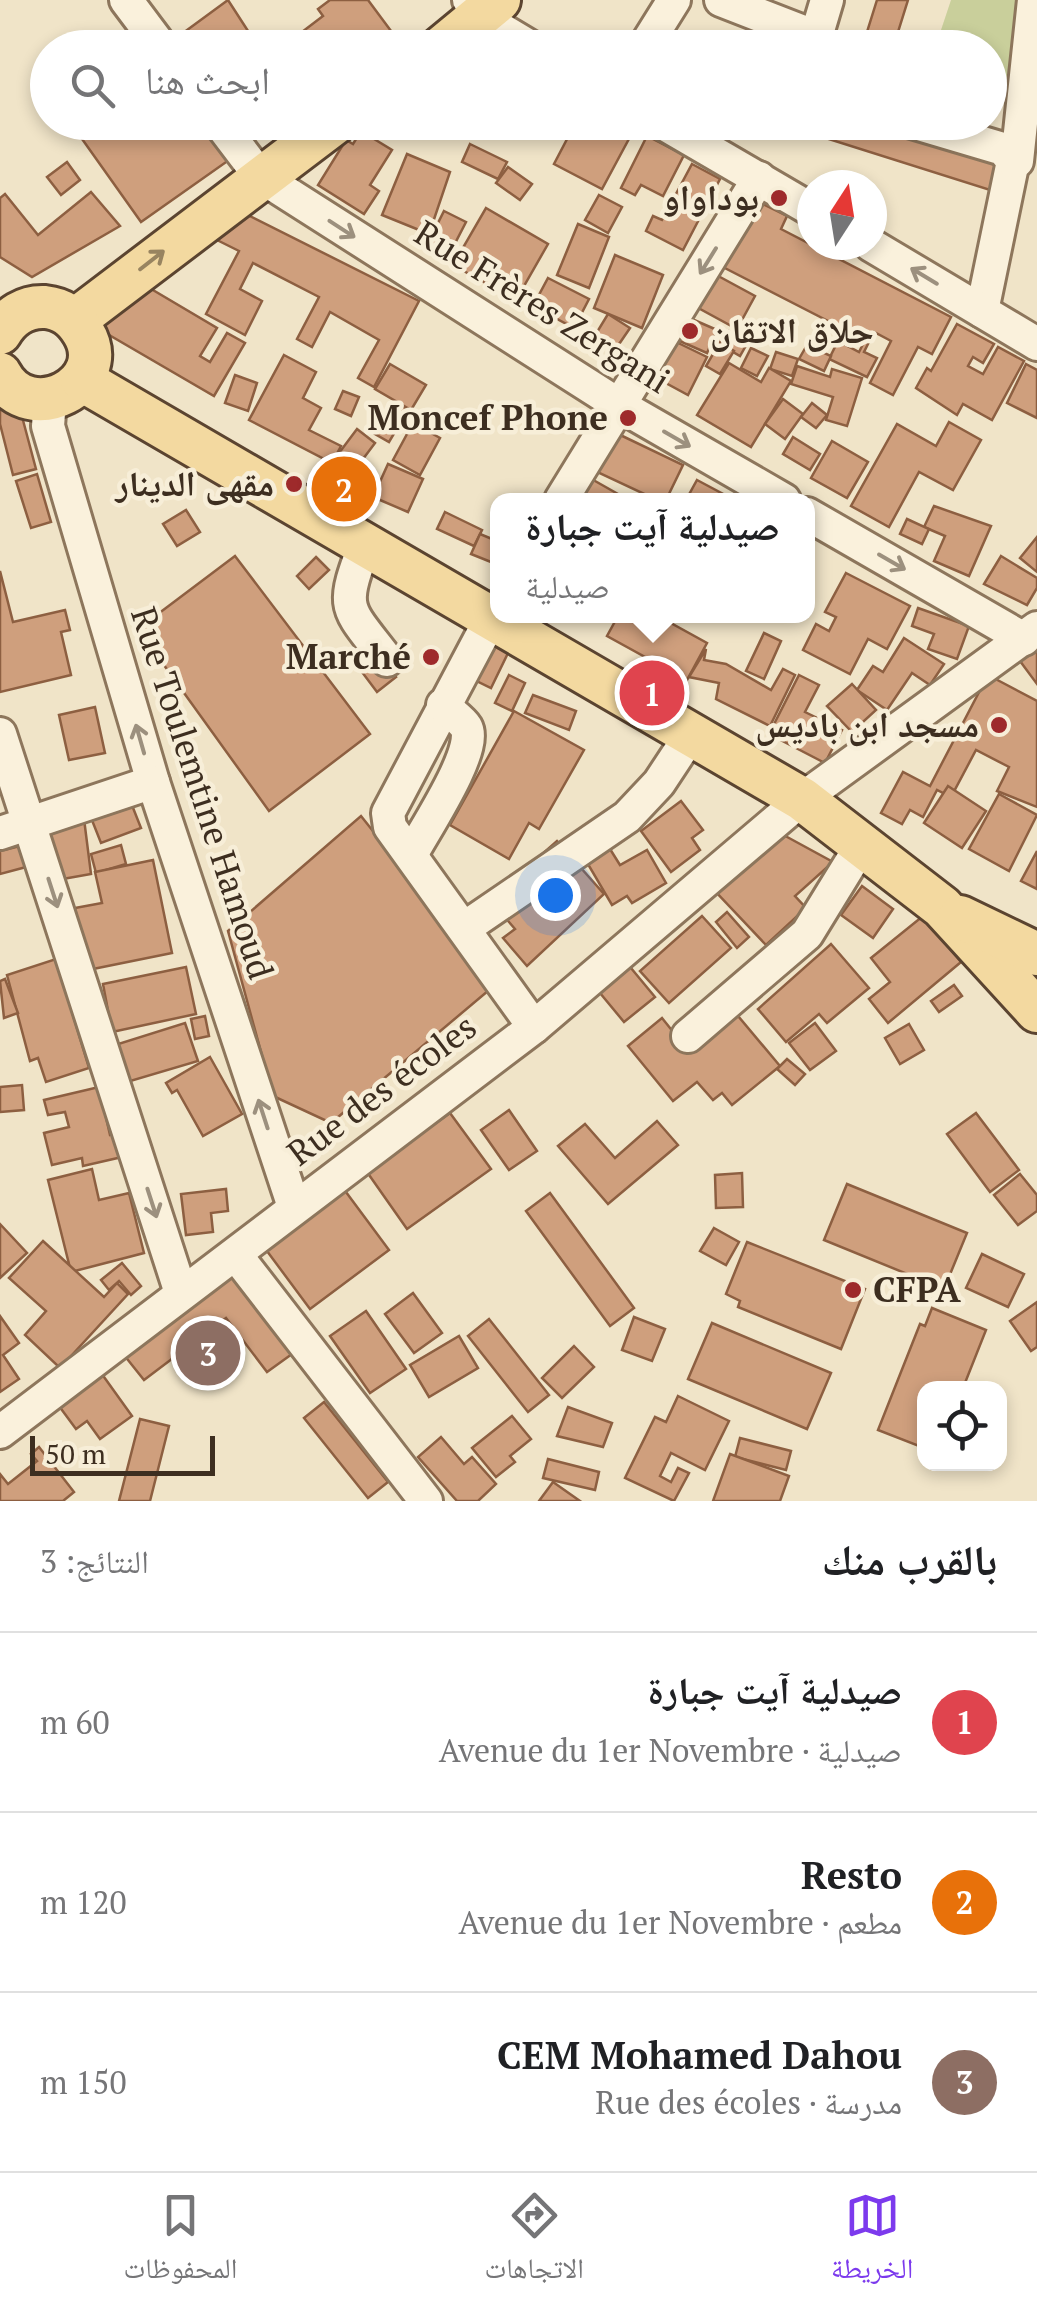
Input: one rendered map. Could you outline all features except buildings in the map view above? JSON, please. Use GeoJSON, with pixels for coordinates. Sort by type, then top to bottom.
{"type":"FeatureCollection","features":[{"type":"Feature","properties":{"kind":"main road"},"geometry":{"type":"LineString","coordinates":[[459,30],[483,6]]}},
{"type":"Feature","properties":{"kind":"main road"},"geometry":{"type":"LineString","coordinates":[[76,320],[311,140]]}},
{"type":"Feature","properties":{"kind":"main road"},"geometry":{"type":"LineString","coordinates":[[3,320],[35,307],[51,308],[76,320],[90,349],[66,390]]}},
{"type":"Feature","properties":{"kind":"main road"},"geometry":{"type":"LineString","coordinates":[[2,381],[29,399],[66,390],[490,610]]}},
{"type":"Feature","properties":{"kind":"main road"},"geometry":{"type":"LineString","coordinates":[[511,623],[690,736],[802,799],[942,908],[1037,1011]]}},
{"type":"Feature","properties":{"kind":"main road"},"geometry":{"type":"LineString","coordinates":[[942,908],[1037,954]]}},
{"type":"Feature","properties":{"kind":"street"},"geometry":{"type":"LineString","coordinates":[[126,0],[148,30]]}},
{"type":"Feature","properties":{"kind":"street"},"geometry":{"type":"LineString","coordinates":[[655,30],[674,0]]}},
{"type":"Feature","properties":{"kind":"street"},"geometry":{"type":"LineString","coordinates":[[720,0],[754,5],[802,30]]}},
{"type":"Feature","properties":{"kind":"street"},"geometry":{"type":"LineString","coordinates":[[818,30],[828,0]]}},
{"type":"Feature","properties":{"kind":"street"},"geometry":{"type":"LineString","coordinates":[[1013,161],[1017,162],[1034,0]]}},
{"type":"Feature","properties":{"kind":"street"},"geometry":{"type":"LineString","coordinates":[[483,6],[511,30]]}},
{"type":"Feature","properties":{"kind":"street"},"geometry":{"type":"LineString","coordinates":[[233,140],[260,176]]}},
{"type":"Feature","properties":{"kind":"street"},"geometry":{"type":"LineString","coordinates":[[692,140],[797,201]]}},
{"type":"Feature","properties":{"kind":"street"},"geometry":{"type":"LineString","coordinates":[[973,140],[1003,149],[1013,161]]}},
{"type":"Feature","properties":{"kind":"street"},"geometry":{"type":"LineString","coordinates":[[982,311],[1013,161]]}},
{"type":"Feature","properties":{"kind":"street","name":"Rue Frères Zergani"},"geometry":{"type":"LineString","coordinates":[[260,176],[619,406],[772,493]]}},
{"type":"Feature","properties":{"kind":"street"},"geometry":{"type":"LineString","coordinates":[[565,493],[759,178]]}},
{"type":"Feature","properties":{"kind":"street"},"geometry":{"type":"LineString","coordinates":[[887,255],[1037,344]]}},
{"type":"Feature","properties":{"kind":"street","name":"Rue Toulemtine Hamoud"},"geometry":{"type":"LineString","coordinates":[[66,390],[48,426],[153,782],[294,1207]]}},
{"type":"Feature","properties":{"kind":"street"},"geometry":{"type":"LineString","coordinates":[[815,518],[1030,633]]}},
{"type":"Feature","properties":{"kind":"street"},"geometry":{"type":"LineString","coordinates":[[366,544],[346,594],[349,610],[387,660]]}},
{"type":"Feature","properties":{"kind":"street"},"geometry":{"type":"LineString","coordinates":[[490,619],[389,806],[390,827],[466,927],[534,1027]]}},
{"type":"Feature","properties":{"kind":"street","name":"Rue des écoles"},"geometry":{"type":"LineString","coordinates":[[0,1432],[534,1027],[802,799],[1030,633]]}},
{"type":"Feature","properties":{"kind":"street"},"geometry":{"type":"LineString","coordinates":[[411,855],[463,762],[469,738],[466,727],[443,706]]}},
{"type":"Feature","properties":{"kind":"street"},"geometry":{"type":"LineString","coordinates":[[0,734],[15,827],[182,1293]]}},
{"type":"Feature","properties":{"kind":"street"},"geometry":{"type":"LineString","coordinates":[[466,927],[628,817],[660,783],[690,736]]}},
{"type":"Feature","properties":{"kind":"street"},"geometry":{"type":"LineString","coordinates":[[15,827],[153,782]]}},
{"type":"Feature","properties":{"kind":"street"},"geometry":{"type":"LineString","coordinates":[[688,1036],[807,934],[861,846]]}},
{"type":"Feature","properties":{"kind":"street"},"geometry":{"type":"LineString","coordinates":[[236,1255],[426,1501]]}},
{"type":"Feature","properties":{"kind":"green space"},"geometry":{"type":"Polygon","coordinates":[[[951,0],[1034,0],[1007,75],[1007,30],[941,30],[951,0]]]}},
{"type":"Feature","properties":{"kind":"place","name":"بوداواو"},"geometry":{"type":"Point","coordinates":[779,198]}},
{"type":"Feature","properties":{"kind":"place","name":"حلاق الاتقان"},"geometry":{"type":"Point","coordinates":[690,331]}},
{"type":"Feature","properties":{"kind":"place","name":"Moncef Phone"},"geometry":{"type":"Point","coordinates":[628,418]}},
{"type":"Feature","properties":{"kind":"place","name":"مقهى الدينار"},"geometry":{"type":"Point","coordinates":[294,484]}},
{"type":"Feature","properties":{"kind":"place","name":"Resto"},"geometry":{"type":"Point","coordinates":[344,489]}},
{"type":"Feature","properties":{"kind":"place","name":"Marché"},"geometry":{"type":"Point","coordinates":[431,657]}},
{"type":"Feature","properties":{"kind":"place","name":"صيدلية آيت جبارة"},"geometry":{"type":"Point","coordinates":[652,693]}},
{"type":"Feature","properties":{"kind":"place","name":"مسجد ابن باديس"},"geometry":{"type":"Point","coordinates":[999,725]}},
{"type":"Feature","properties":{"kind":"place","name":"CFPA"},"geometry":{"type":"Point","coordinates":[853,1290]}},
{"type":"Feature","properties":{"kind":"place","name":"CEM Mohamed Dahou"},"geometry":{"type":"Point","coordinates":[208,1353]}}]}
